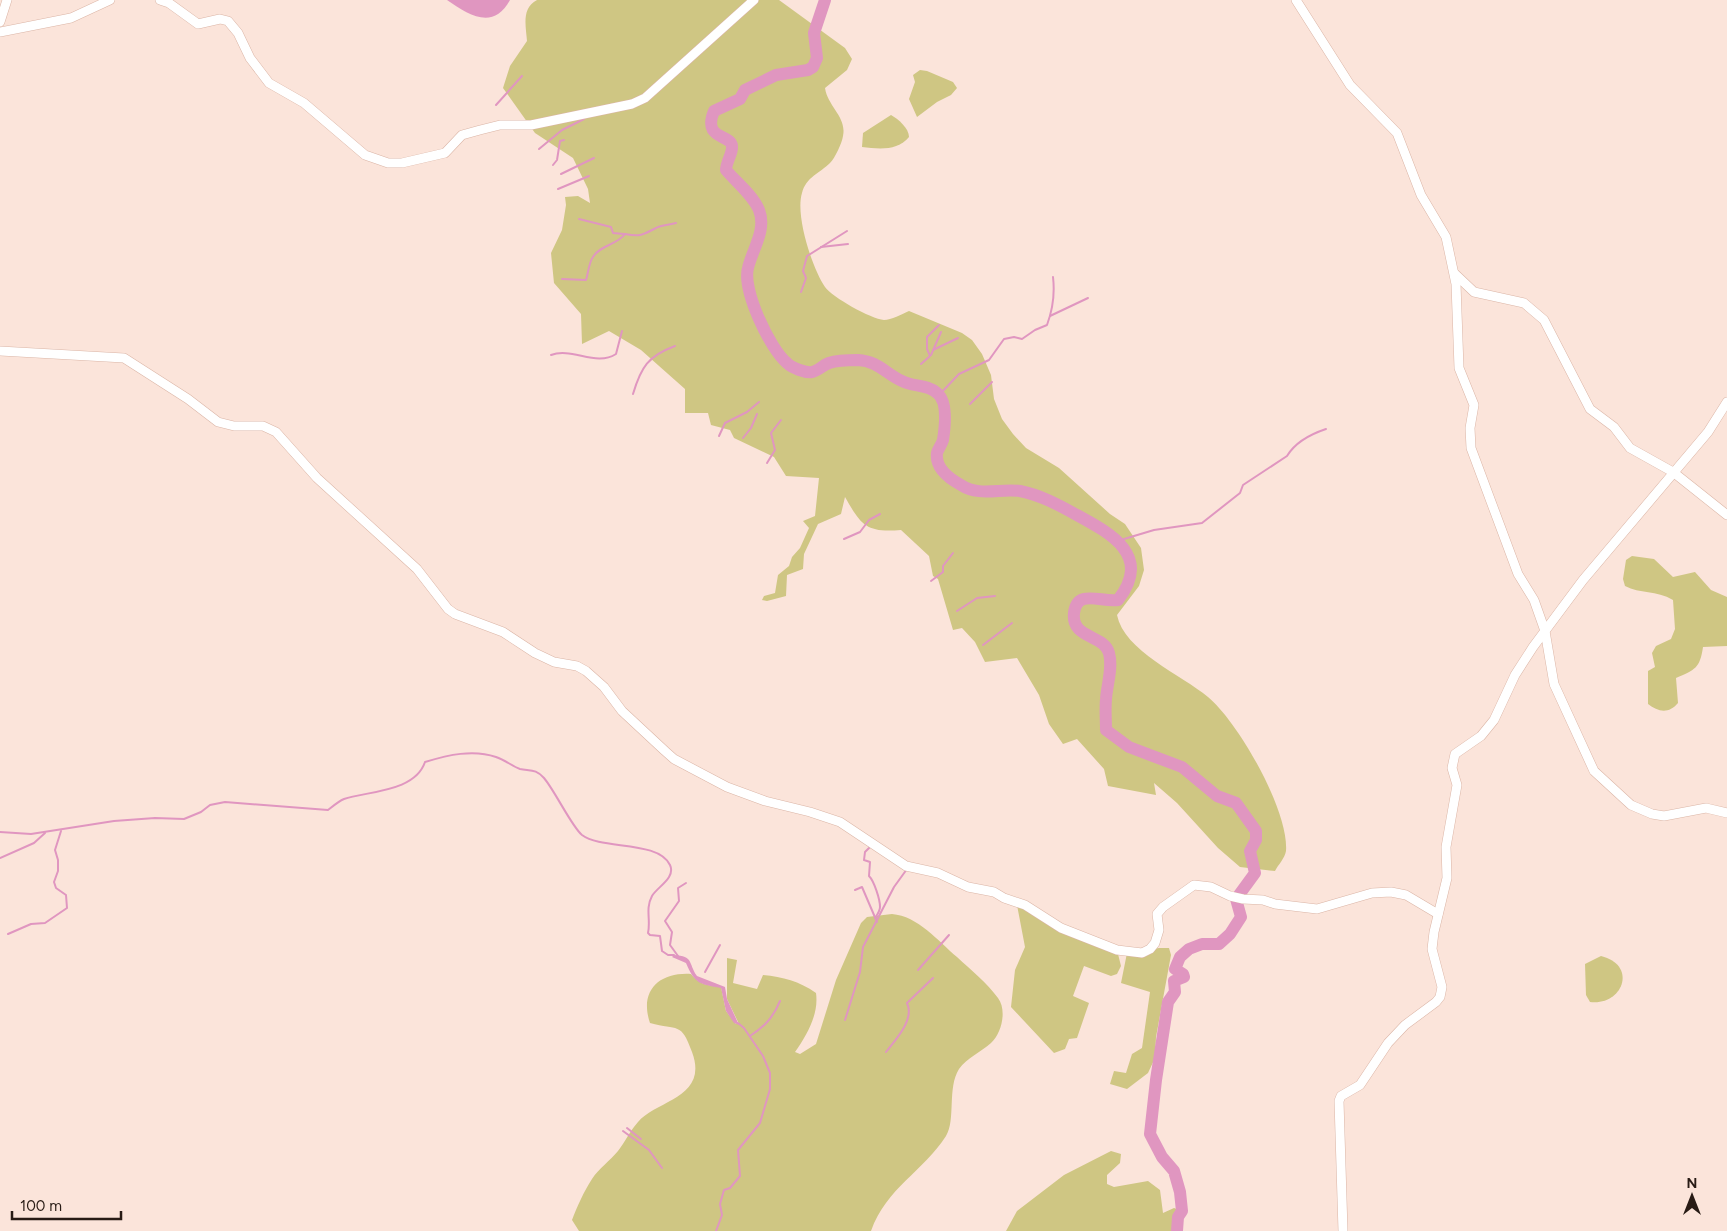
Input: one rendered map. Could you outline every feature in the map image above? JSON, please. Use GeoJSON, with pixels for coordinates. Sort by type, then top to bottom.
{"type":"FeatureCollection","features":[{"type":"Feature","properties":{"kind":"street"},"geometry":{"type":"LineString","coordinates":[[0,22],[7,0]]}},
{"type":"Feature","properties":{"kind":"street"},"geometry":{"type":"LineString","coordinates":[[0,32],[71,18],[110,0]]}},
{"type":"Feature","properties":{"kind":"street"},"geometry":{"type":"LineString","coordinates":[[160,0],[169,3],[198,24],[220,19],[228,21],[238,33],[250,58],[269,83],[304,103],[365,156],[388,163],[402,163],[445,153],[462,135],[480,130],[500,125],[531,125],[632,104],[645,98],[754,0]]}},
{"type":"Feature","properties":{"kind":"street"},"geometry":{"type":"LineString","coordinates":[[1296,0],[1350,85],[1397,133],[1421,195],[1446,236],[1453,272],[1458,323],[1459,368],[1474,405],[1470,428],[1471,448],[1518,574],[1534,600],[1545,631],[1554,684],[1594,771],[1631,805],[1642,811],[1664,816],[1727,805]]}},
{"type":"Feature","properties":{"kind":"street"},"geometry":{"type":"LineString","coordinates":[[1453,272],[1474,292],[1524,303],[1535,310],[1544,320],[1590,409],[1614,427],[1630,448],[1673,472],[1727,515]]}},
{"type":"Feature","properties":{"kind":"street"},"geometry":{"type":"LineString","coordinates":[[0,351],[124,358],[182,395],[218,422],[234,426],[263,426],[276,432],[317,478],[417,569],[448,609],[455,614],[503,632],[535,653],[554,662],[577,666],[586,671],[604,687],[622,711],[674,758],[742,794],[840,822],[906,866],[938,874],[968,887],[994,892],[1004,898],[1025,905],[1061,928],[1117,950],[1142,953],[1150,950],[1155,943],[1159,930],[1157,914],[1163,907],[1194,885],[1211,887],[1230,896],[1243,899],[1263,900],[1275,904],[1317,909],[1372,893],[1391,892],[1406,895],[1438,914]]}},
{"type":"Feature","properties":{"kind":"street"},"geometry":{"type":"LineString","coordinates":[[1343,1231],[1339,1102],[1341,1096],[1360,1085],[1388,1043],[1405,1025],[1436,1002],[1440,996],[1442,987],[1432,948],[1447,878],[1446,847],[1457,786],[1452,759],[1455,754],[1481,736],[1494,720],[1515,674],[1545,631],[1583,580],[1708,432],[1727,402]]}},
{"type":"Feature","properties":{"kind":"street"},"geometry":{"type":"LineString","coordinates":[[1706,808],[1727,813]]}},
{"type":"Feature","properties":{"kind":"shaded area"},"geometry":{"type":"Polygon","coordinates":[[[447,0],[510,0],[503,10],[488,18],[472,15],[447,0]]]}},
{"type":"Feature","properties":{"kind":"shaded area"},"geometry":{"type":"Polygon","coordinates":[[[537,0],[779,0],[845,48],[852,59],[847,70],[825,88],[842,123],[842,139],[832,161],[807,183],[800,203],[806,241],[820,278],[825,287],[835,296],[870,316],[887,320],[909,311],[962,333],[972,340],[982,354],[991,375],[994,399],[1002,419],[1013,434],[1026,448],[1059,468],[1110,514],[1125,524],[1141,548],[1144,570],[1139,586],[1117,615],[1122,628],[1142,651],[1208,697],[1234,726],[1260,769],[1271,792],[1285,834],[1286,851],[1275,871],[1240,867],[1218,848],[1177,803],[1154,783],[1156,795],[1108,786],[1104,769],[1077,739],[1063,744],[1049,724],[1039,695],[1017,658],[985,662],[975,642],[962,628],[953,630],[938,579],[933,576],[929,556],[901,530],[880,530],[866,525],[861,521],[845,497],[841,514],[818,524],[804,554],[803,569],[787,575],[786,596],[767,601],[762,600],[764,596],[775,593],[778,575],[789,566],[792,557],[800,548],[809,528],[803,521],[815,516],[819,478],[786,476],[774,457],[734,438],[730,430],[711,425],[708,413],[685,413],[685,389],[641,350],[609,331],[582,344],[581,314],[554,283],[551,253],[562,230],[566,205],[565,197],[578,196],[590,203],[588,189],[573,158],[535,133],[503,88],[510,66],[527,41],[527,13],[532,3],[537,0]]]}},
{"type":"Feature","properties":{"kind":"shaded area"},"geometry":{"type":"Polygon","coordinates":[[[920,70],[953,82],[957,88],[951,95],[937,102],[917,117],[909,99],[915,82],[913,75],[920,70]]]}},
{"type":"Feature","properties":{"kind":"shaded area"},"geometry":{"type":"Polygon","coordinates":[[[891,115],[900,121],[909,134],[905,142],[888,148],[862,147],[863,133],[891,115]]]}},
{"type":"Feature","properties":{"kind":"shaded area"},"geometry":{"type":"Polygon","coordinates":[[[1632,556],[1654,559],[1673,577],[1695,572],[1711,590],[1727,597],[1727,646],[1703,647],[1698,664],[1688,673],[1676,678],[1678,703],[1675,707],[1663,711],[1648,704],[1648,671],[1655,667],[1652,653],[1656,646],[1671,639],[1675,629],[1673,600],[1625,586],[1623,579],[1626,560],[1632,556]]]}},
{"type":"Feature","properties":{"kind":"shaded area"},"geometry":{"type":"Polygon","coordinates":[[[1017,905],[1117,950],[1121,966],[1117,974],[1111,976],[1084,966],[1073,996],[1089,1003],[1077,1038],[1069,1039],[1065,1049],[1054,1053],[1011,1007],[1015,970],[1025,947],[1017,905]]]}},
{"type":"Feature","properties":{"kind":"shaded area"},"geometry":{"type":"Polygon","coordinates":[[[892,914],[910,919],[935,937],[989,987],[1001,1003],[1003,1015],[995,1039],[962,1065],[955,1077],[951,1121],[946,1136],[937,1149],[886,1203],[871,1231],[579,1231],[572,1220],[583,1194],[595,1175],[618,1151],[638,1122],[646,1115],[679,1096],[687,1089],[693,1079],[695,1067],[692,1052],[685,1036],[677,1029],[650,1023],[647,1002],[654,986],[670,976],[691,974],[701,982],[721,987],[726,1011],[736,1024],[739,1024],[727,999],[727,958],[737,960],[733,983],[757,989],[763,975],[784,978],[803,985],[816,993],[816,1009],[804,1039],[795,1052],[800,1054],[816,1044],[836,980],[861,923],[867,917],[892,914]]]}},
{"type":"Feature","properties":{"kind":"shaded area"},"geometry":{"type":"Polygon","coordinates":[[[1169,948],[1171,955],[1156,1037],[1155,1058],[1148,1073],[1127,1089],[1110,1084],[1114,1071],[1126,1073],[1132,1054],[1142,1048],[1150,992],[1121,983],[1127,953],[1169,948]]]}},
{"type":"Feature","properties":{"kind":"shaded area"},"geometry":{"type":"Polygon","coordinates":[[[674,955],[688,959],[697,976],[725,987],[727,999],[739,1025],[734,1023],[726,1011],[721,988],[699,982],[692,975],[686,963],[672,957],[674,955]]]}},
{"type":"Feature","properties":{"kind":"shaded area"},"geometry":{"type":"Polygon","coordinates":[[[1601,956],[1613,961],[1620,968],[1622,984],[1618,992],[1611,998],[1601,1002],[1590,1002],[1586,995],[1585,964],[1601,956]]]}},
{"type":"Feature","properties":{"kind":"shaded area"},"geometry":{"type":"Polygon","coordinates":[[[1111,1151],[1121,1154],[1120,1163],[1107,1175],[1107,1184],[1114,1187],[1148,1181],[1160,1190],[1163,1213],[1174,1208],[1182,1211],[1178,1218],[1177,1231],[1006,1231],[1017,1211],[1064,1175],[1111,1151]]]}},
{"type":"Feature","properties":{"kind":"waterway"},"geometry":{"type":"LineString","coordinates":[[825,0],[814,33],[817,58],[813,67],[808,70],[776,75],[745,90],[740,99],[714,111],[711,120],[714,132],[730,142],[732,146],[726,170],[753,199],[761,217],[760,232],[748,268],[747,278],[753,304],[766,333],[780,356],[789,365],[799,370],[812,372],[832,362],[847,360],[865,361],[876,365],[906,383],[933,390],[943,402],[945,422],[943,440],[937,453],[938,463],[952,480],[975,491],[1013,490],[1041,497],[1088,521],[1123,547],[1129,558],[1131,570],[1128,584],[1118,600],[1085,599],[1076,605],[1074,613],[1074,621],[1078,628],[1101,642],[1109,653],[1106,730],[1129,747],[1182,767],[1217,796],[1236,803],[1256,831],[1256,840],[1250,851],[1255,873],[1236,899],[1241,917],[1230,934],[1219,944],[1202,944],[1189,949],[1180,957],[1175,969],[1183,974],[1184,977],[1174,981],[1175,992],[1168,1002],[1150,1134],[1162,1157],[1174,1171],[1180,1192],[1182,1211],[1178,1217],[1177,1231]]}},
{"type":"Feature","properties":{"kind":"waterway"},"geometry":{"type":"LineString","coordinates":[[496,105],[522,76]]}},
{"type":"Feature","properties":{"kind":"waterway"},"geometry":{"type":"LineString","coordinates":[[539,149],[562,130],[584,119]]}},
{"type":"Feature","properties":{"kind":"waterway"},"geometry":{"type":"LineString","coordinates":[[553,165],[557,160],[560,141],[564,140]]}},
{"type":"Feature","properties":{"kind":"waterway"},"geometry":{"type":"LineString","coordinates":[[561,174],[594,158]]}},
{"type":"Feature","properties":{"kind":"waterway"},"geometry":{"type":"LineString","coordinates":[[558,189],[589,176]]}},
{"type":"Feature","properties":{"kind":"waterway"},"geometry":{"type":"LineString","coordinates":[[579,219],[611,227],[613,233],[624,234]]}},
{"type":"Feature","properties":{"kind":"waterway"},"geometry":{"type":"LineString","coordinates":[[562,279],[586,280],[590,262],[596,253],[618,241],[625,234],[641,235],[658,227],[676,223]]}},
{"type":"Feature","properties":{"kind":"waterway"},"geometry":{"type":"LineString","coordinates":[[801,292],[806,278],[803,271],[807,256],[847,231]]}},
{"type":"Feature","properties":{"kind":"waterway"},"geometry":{"type":"LineString","coordinates":[[821,247],[848,244]]}},
{"type":"Feature","properties":{"kind":"waterway"},"geometry":{"type":"LineString","coordinates":[[939,395],[959,374],[989,360],[1004,339],[1014,337],[1022,339],[1035,330],[1047,325],[1053,301],[1053,277]]}},
{"type":"Feature","properties":{"kind":"waterway"},"geometry":{"type":"LineString","coordinates":[[1050,316],[1088,298]]}},
{"type":"Feature","properties":{"kind":"waterway"},"geometry":{"type":"LineString","coordinates":[[921,364],[930,356],[927,349],[927,337],[939,325]]}},
{"type":"Feature","properties":{"kind":"waterway"},"geometry":{"type":"LineString","coordinates":[[551,355],[567,353],[600,359],[608,357],[616,354],[622,331]]}},
{"type":"Feature","properties":{"kind":"waterway"},"geometry":{"type":"LineString","coordinates":[[931,355],[941,332]]}},
{"type":"Feature","properties":{"kind":"waterway"},"geometry":{"type":"LineString","coordinates":[[933,350],[958,338]]}},
{"type":"Feature","properties":{"kind":"waterway"},"geometry":{"type":"LineString","coordinates":[[633,394],[639,377],[652,358],[675,346]]}},
{"type":"Feature","properties":{"kind":"waterway"},"geometry":{"type":"LineString","coordinates":[[970,404],[992,382]]}},
{"type":"Feature","properties":{"kind":"waterway"},"geometry":{"type":"LineString","coordinates":[[719,436],[725,423],[747,412],[759,402]]}},
{"type":"Feature","properties":{"kind":"waterway"},"geometry":{"type":"LineString","coordinates":[[743,438],[751,428],[757,414]]}},
{"type":"Feature","properties":{"kind":"waterway"},"geometry":{"type":"LineString","coordinates":[[767,463],[775,450],[771,433],[781,420]]}},
{"type":"Feature","properties":{"kind":"waterway"},"geometry":{"type":"LineString","coordinates":[[1123,547],[1124,539],[1154,530],[1202,523],[1240,493],[1243,485],[1287,456],[1299,442],[1326,429]]}},
{"type":"Feature","properties":{"kind":"waterway"},"geometry":{"type":"LineString","coordinates":[[844,539],[860,532],[869,520],[880,514]]}},
{"type":"Feature","properties":{"kind":"waterway"},"geometry":{"type":"LineString","coordinates":[[931,581],[943,572],[943,566],[953,553]]}},
{"type":"Feature","properties":{"kind":"waterway"},"geometry":{"type":"LineString","coordinates":[[957,611],[977,598],[995,596]]}},
{"type":"Feature","properties":{"kind":"waterway"},"geometry":{"type":"LineString","coordinates":[[983,645],[1012,623]]}},
{"type":"Feature","properties":{"kind":"waterway"},"geometry":{"type":"LineString","coordinates":[[0,832],[31,834],[114,821],[155,818],[184,819],[201,812],[210,805],[225,802],[328,810],[344,799],[401,785],[420,772],[425,762],[460,754],[478,753],[499,758],[520,769],[533,771],[541,775],[573,825],[582,835],[591,840],[642,848],[664,857],[671,870],[668,878],[654,893],[650,901],[648,933],[660,936],[662,951],[668,955],[674,955]]}},
{"type":"Feature","properties":{"kind":"waterway"},"geometry":{"type":"LineString","coordinates":[[8,934],[31,924],[45,923],[67,908],[66,895],[56,888],[54,882],[58,871],[58,860],[55,850],[61,831]]}},
{"type":"Feature","properties":{"kind":"waterway"},"geometry":{"type":"LineString","coordinates":[[0,858],[34,843],[45,833]]}},
{"type":"Feature","properties":{"kind":"waterway"},"geometry":{"type":"LineString","coordinates":[[870,847],[865,852],[864,860],[870,862],[869,876],[875,886],[879,899],[880,908],[875,918]]}},
{"type":"Feature","properties":{"kind":"waterway"},"geometry":{"type":"LineString","coordinates":[[845,1020],[860,972],[863,947],[894,887],[907,869]]}},
{"type":"Feature","properties":{"kind":"waterway"},"geometry":{"type":"LineString","coordinates":[[678,956],[670,945],[672,932],[665,921],[679,901],[678,888],[686,883]]}},
{"type":"Feature","properties":{"kind":"waterway"},"geometry":{"type":"LineString","coordinates":[[855,890],[862,887],[877,922]]}},
{"type":"Feature","properties":{"kind":"waterway"},"geometry":{"type":"LineString","coordinates":[[918,970],[949,935]]}},
{"type":"Feature","properties":{"kind":"waterway"},"geometry":{"type":"LineString","coordinates":[[705,972],[720,945]]}},
{"type":"Feature","properties":{"kind":"waterway"},"geometry":{"type":"LineString","coordinates":[[886,1052],[899,1036],[906,1023],[909,1009],[907,1003],[933,978]]}},
{"type":"Feature","properties":{"kind":"waterway"},"geometry":{"type":"LineString","coordinates":[[750,1036],[768,1022],[780,1001]]}},
{"type":"Feature","properties":{"kind":"waterway"},"geometry":{"type":"LineString","coordinates":[[716,1231],[722,1215],[720,1204],[724,1190],[730,1188],[740,1176],[738,1150],[760,1123],[770,1089],[770,1073],[763,1056],[744,1028],[738,1023]]}},
{"type":"Feature","properties":{"kind":"waterway"},"geometry":{"type":"LineString","coordinates":[[627,1128],[641,1139]]}},
{"type":"Feature","properties":{"kind":"waterway"},"geometry":{"type":"LineString","coordinates":[[623,1131],[649,1150],[662,1168]]}}]}
